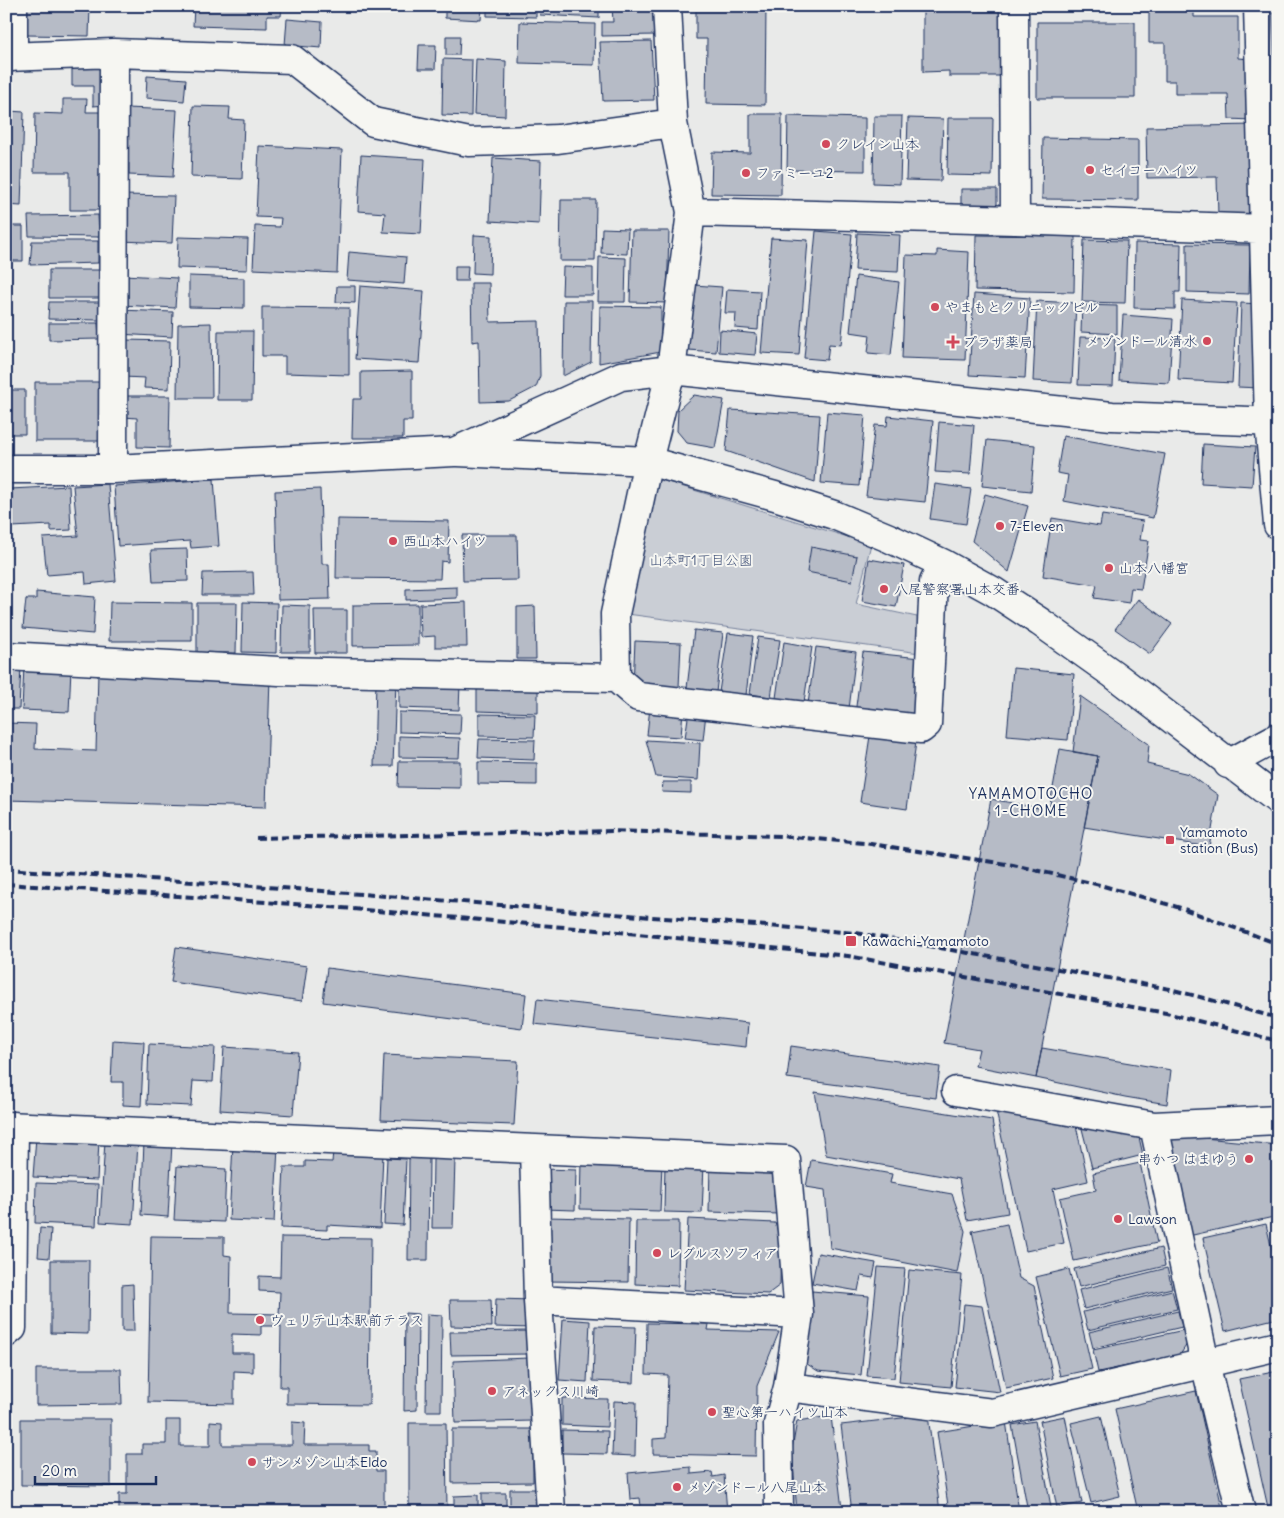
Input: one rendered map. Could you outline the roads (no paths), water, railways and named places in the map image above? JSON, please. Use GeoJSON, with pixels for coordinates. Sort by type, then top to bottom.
{"type":"FeatureCollection","features":[{"type":"Feature","properties":{"kind":"street"},"geometry":{"type":"LineString","coordinates":[[13,6],[10,57],[114,53],[292,58],[373,122],[469,142],[558,139],[673,123]]}},
{"type":"Feature","properties":{"kind":"street"},"geometry":{"type":"LineString","coordinates":[[616,678],[615,614],[648,461],[671,370],[691,212],[673,123],[667,6]]}},
{"type":"Feature","properties":{"kind":"street"},"geometry":{"type":"LineString","coordinates":[[1014,6],[1015,220]]}},
{"type":"Feature","properties":{"kind":"street"},"geometry":{"type":"LineString","coordinates":[[1258,6],[1264,229],[1278,525]]}},
{"type":"Feature","properties":{"kind":"street"},"geometry":{"type":"LineString","coordinates":[[113,469],[114,53]]}},
{"type":"Feature","properties":{"kind":"street"},"geometry":{"type":"LineString","coordinates":[[691,212],[1015,220],[1264,229]]}},
{"type":"Feature","properties":{"kind":"street"},"geometry":{"type":"LineString","coordinates":[[454,452],[621,376],[671,370],[1112,416],[1274,422]]}},
{"type":"Feature","properties":{"kind":"street"},"geometry":{"type":"LineString","coordinates":[[6,470],[113,469],[454,452],[648,461],[775,496],[834,515],[944,564],[993,591],[1040,622],[1113,674],[1228,764],[1278,800]]}},
{"type":"Feature","properties":{"kind":"street"},"geometry":{"type":"LineString","coordinates":[[6,656],[279,671],[616,678],[638,697],[920,729],[926,724],[934,582],[944,564]]}},
{"type":"Feature","properties":{"kind":"street"},"geometry":{"type":"LineString","coordinates":[[1228,764],[1278,737]]}},
{"type":"Feature","properties":{"kind":"street"},"geometry":{"type":"LineString","coordinates":[[956,1091],[1154,1126],[1278,1120]]}},
{"type":"Feature","properties":{"kind":"street"},"geometry":{"type":"LineString","coordinates":[[6,1333],[12,1328],[10,1126],[786,1160],[799,1314],[788,1386],[778,1424],[779,1512]]}},
{"type":"Feature","properties":{"kind":"street"},"geometry":{"type":"LineString","coordinates":[[1154,1126],[1205,1363],[1241,1512]]}},
{"type":"Feature","properties":{"kind":"street"},"geometry":{"type":"LineString","coordinates":[[534,1149],[538,1300],[551,1512]]}},
{"type":"Feature","properties":{"kind":"street"},"geometry":{"type":"LineString","coordinates":[[538,1300],[799,1314]]}},
{"type":"Feature","properties":{"kind":"street"},"geometry":{"type":"LineString","coordinates":[[788,1386],[992,1412],[1278,1346]]}},
{"type":"Feature","properties":{"kind":"railway"},"geometry":{"type":"LineString","coordinates":[[256,838],[611,831],[780,836],[864,843],[1013,865],[1100,885],[1184,909],[1278,944]]}},
{"type":"Feature","properties":{"kind":"railway"},"geometry":{"type":"LineString","coordinates":[[6,869],[310,890],[856,933],[1170,989],[1278,1018]]}},
{"type":"Feature","properties":{"kind":"railway"},"geometry":{"type":"LineString","coordinates":[[6,884],[307,905],[610,931],[848,956],[1166,1013],[1278,1041]]}},
{"type":"Feature","properties":{"kind":"place","name":"クレイン山本"},"geometry":{"type":"Point","coordinates":[826,144]}},
{"type":"Feature","properties":{"kind":"place","name":"セイコーハイツ"},"geometry":{"type":"Point","coordinates":[1090,170]}},
{"type":"Feature","properties":{"kind":"place","name":"ファミーユ2"},"geometry":{"type":"Point","coordinates":[746,173]}},
{"type":"Feature","properties":{"kind":"place","name":"やまもとクリニックビル"},"geometry":{"type":"Point","coordinates":[935,307]}},
{"type":"Feature","properties":{"kind":"place","name":"メゾンドール清水"},"geometry":{"type":"Point","coordinates":[1207,341]}},
{"type":"Feature","properties":{"kind":"place","name":"プラザ薬局"},"geometry":{"type":"Point","coordinates":[953,342]}},
{"type":"Feature","properties":{"kind":"place","name":"7-Eleven"},"geometry":{"type":"Point","coordinates":[1000,526]}},
{"type":"Feature","properties":{"kind":"place","name":"西山本ハイツ"},"geometry":{"type":"Point","coordinates":[393,541]}},
{"type":"Feature","properties":{"kind":"place","name":"山本八幡宮"},"geometry":{"type":"Point","coordinates":[1109,568]}},
{"type":"Feature","properties":{"kind":"place","name":"八尾警察署山本交番"},"geometry":{"type":"Point","coordinates":[884,589]}},
{"type":"Feature","properties":{"kind":"place","name":"Yamamoto station (Bus)"},"geometry":{"type":"Point","coordinates":[1170,840]}},
{"type":"Feature","properties":{"kind":"place","name":"Kawachi-Yamamoto"},"geometry":{"type":"Point","coordinates":[851,941]}},
{"type":"Feature","properties":{"kind":"place","name":"串かつ はまゆう"},"geometry":{"type":"Point","coordinates":[1249,1159]}},
{"type":"Feature","properties":{"kind":"place","name":"Lawson"},"geometry":{"type":"Point","coordinates":[1118,1219]}},
{"type":"Feature","properties":{"kind":"place","name":"レグルスソフィア"},"geometry":{"type":"Point","coordinates":[657,1253]}},
{"type":"Feature","properties":{"kind":"place","name":"ヴェリテ山本駅前テラス"},"geometry":{"type":"Point","coordinates":[260,1320]}},
{"type":"Feature","properties":{"kind":"place","name":"アネックス川崎"},"geometry":{"type":"Point","coordinates":[492,1391]}},
{"type":"Feature","properties":{"kind":"place","name":"聖心第一ハイツ山本"},"geometry":{"type":"Point","coordinates":[712,1412]}},
{"type":"Feature","properties":{"kind":"place","name":"サンメゾン山本Eldo"},"geometry":{"type":"Point","coordinates":[252,1462]}},
{"type":"Feature","properties":{"kind":"place","name":"メゾンドール八尾山本"},"geometry":{"type":"Point","coordinates":[677,1487]}},
{"type":"Feature","properties":{"kind":"district","name":"YAMAMOTOCHO 1-CHOME"},"geometry":{"type":"Point","coordinates":[1031,802]}},
{"type":"Feature","properties":{"kind":"park label","name":"山本町1丁目公園"},"geometry":{"type":"Point","coordinates":[701,560]}}]}
